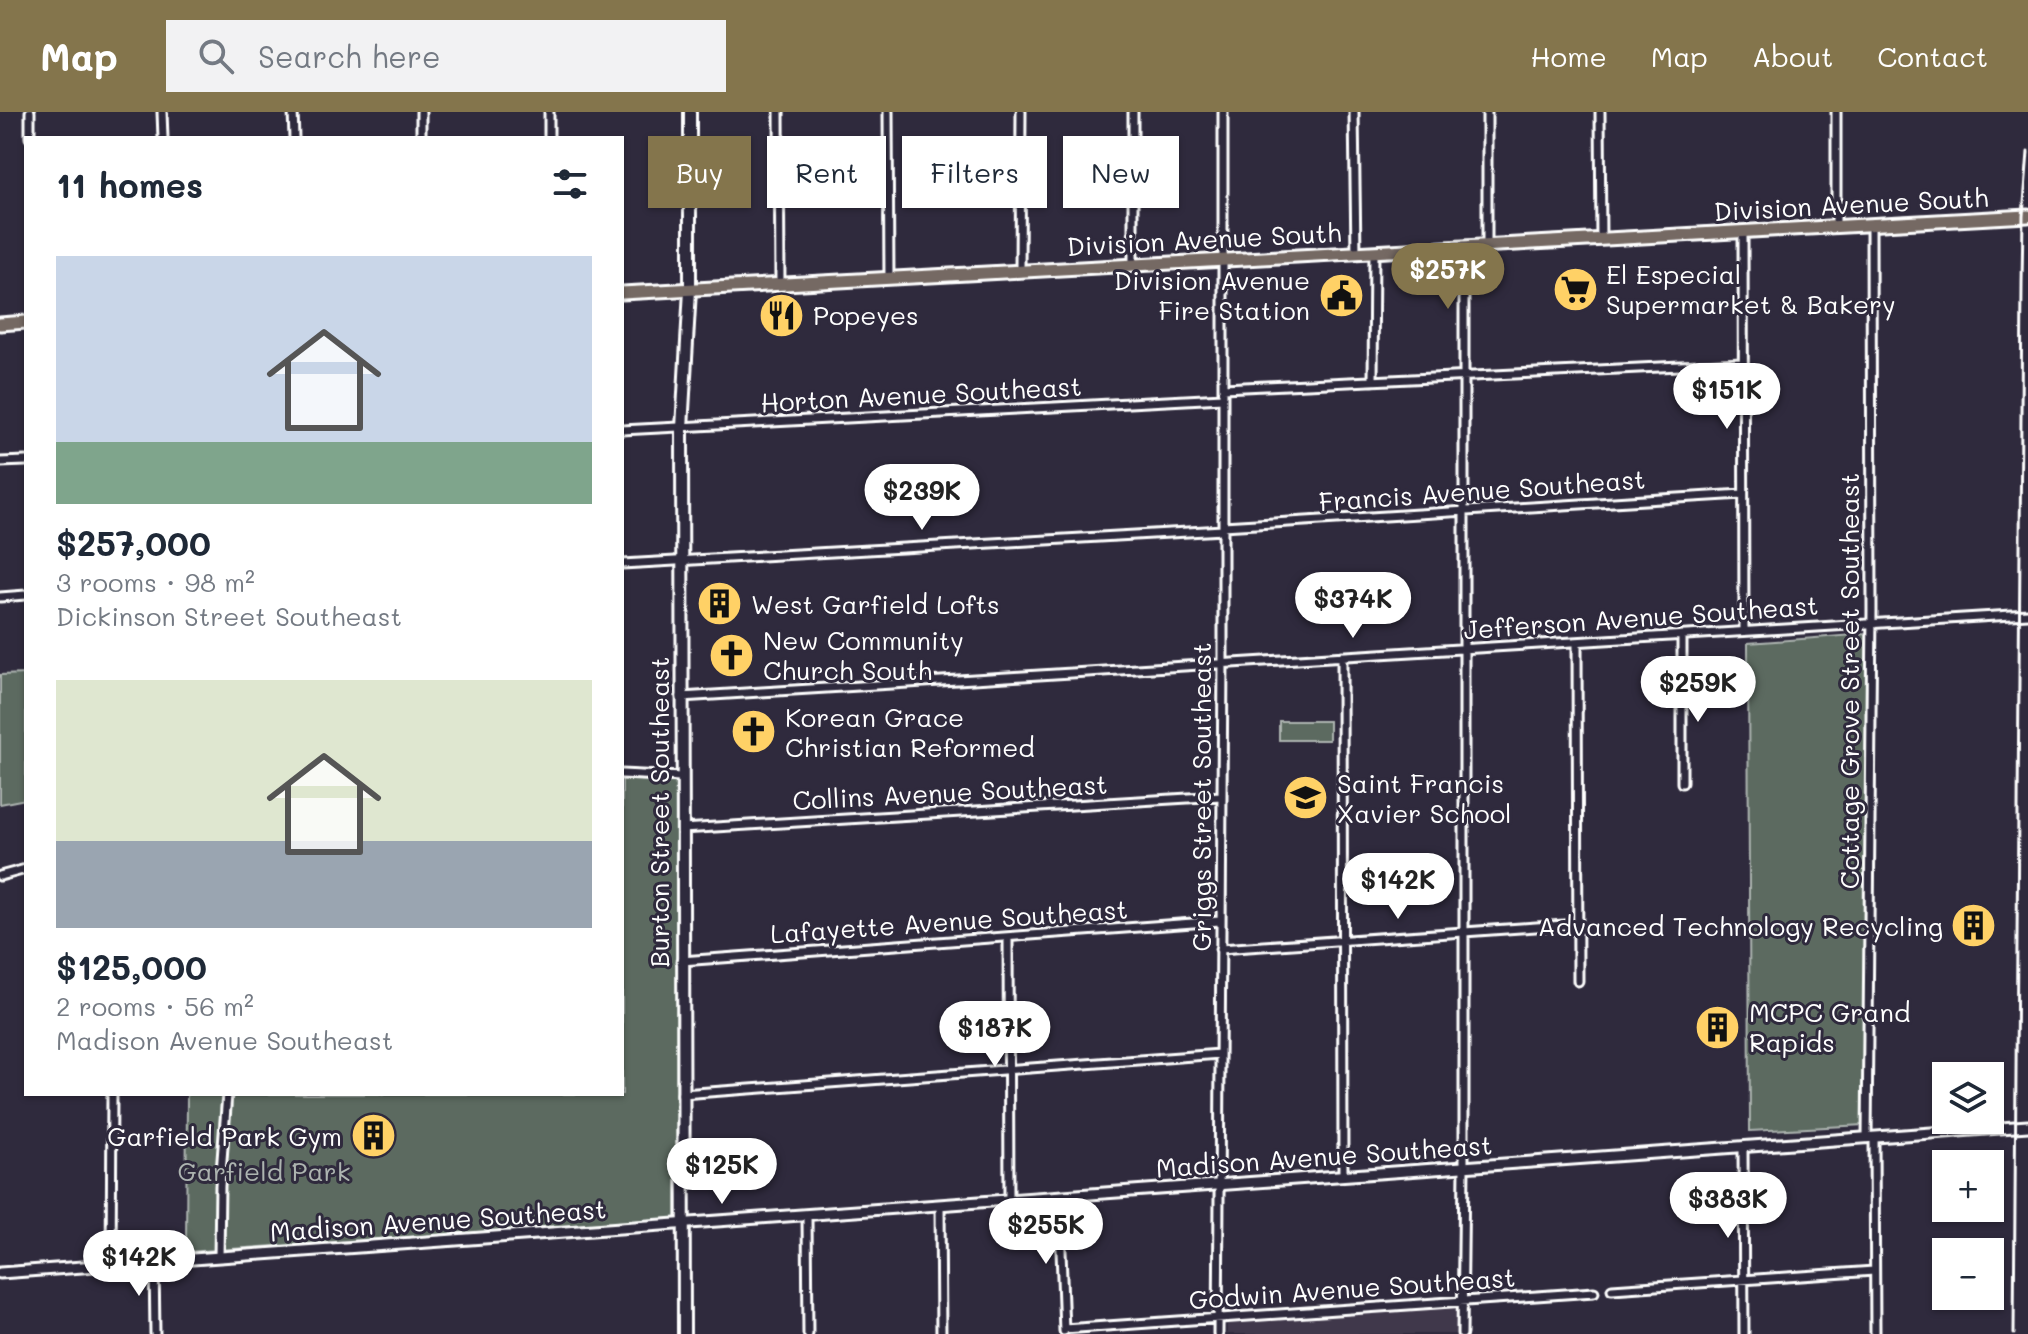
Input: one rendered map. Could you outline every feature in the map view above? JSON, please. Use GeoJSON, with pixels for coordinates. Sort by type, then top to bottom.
{"type":"FeatureCollection","features":[{"type":"Feature","properties":{"kind":"main road","name":"Burton Street Southeast"},"geometry":{"type":"LineString","coordinates":[[684,1334],[682,428],[690,290],[690,112]]}},
{"type":"Feature","properties":{"kind":"main road","name":"Division Avenue South"},"geometry":{"type":"LineString","coordinates":[[624,293],[2028,216]]}},
{"type":"Feature","properties":{"kind":"main road"},"geometry":{"type":"LineString","coordinates":[[0,324],[24,322]]}},
{"type":"Feature","properties":{"kind":"street"},"geometry":{"type":"LineString","coordinates":[[30,112],[30,136]]}},
{"type":"Feature","properties":{"kind":"street"},"geometry":{"type":"LineString","coordinates":[[162,112],[163,136]]}},
{"type":"Feature","properties":{"kind":"street"},"geometry":{"type":"LineString","coordinates":[[293,112],[294,136]]}},
{"type":"Feature","properties":{"kind":"street"},"geometry":{"type":"LineString","coordinates":[[421,112],[421,136]]}},
{"type":"Feature","properties":{"kind":"street"},"geometry":{"type":"LineString","coordinates":[[549,112],[549,136]]}},
{"type":"Feature","properties":{"kind":"street"},"geometry":{"type":"LineString","coordinates":[[779,112],[780,284]]}},
{"type":"Feature","properties":{"kind":"street"},"geometry":{"type":"LineString","coordinates":[[888,112],[889,278]]}},
{"type":"Feature","properties":{"kind":"street"},"geometry":{"type":"LineString","coordinates":[[1020,271],[1021,112]]}},
{"type":"Feature","properties":{"kind":"street"},"geometry":{"type":"LineString","coordinates":[[1133,112],[1133,265]]}},
{"type":"Feature","properties":{"kind":"street","name":"Griggs Street Southeast"},"geometry":{"type":"LineString","coordinates":[[1218,1334],[1223,112]]}},
{"type":"Feature","properties":{"kind":"street"},"geometry":{"type":"LineString","coordinates":[[1354,112],[1356,253]]}},
{"type":"Feature","properties":{"kind":"street"},"geometry":{"type":"LineString","coordinates":[[1487,112],[1487,245]]}},
{"type":"Feature","properties":{"kind":"street"},"geometry":{"type":"LineString","coordinates":[[1600,112],[1601,240]]}},
{"type":"Feature","properties":{"kind":"street"},"geometry":{"type":"LineString","coordinates":[[1836,112],[1836,227]]}},
{"type":"Feature","properties":{"kind":"street","name":"Cottage Grove Street Southeast"},"geometry":{"type":"LineString","coordinates":[[1871,224],[1870,1138],[1875,1334]]}},
{"type":"Feature","properties":{"kind":"street"},"geometry":{"type":"LineString","coordinates":[[1743,232],[1744,631]]}},
{"type":"Feature","properties":{"kind":"street"},"geometry":{"type":"LineString","coordinates":[[1462,1334],[1464,247]]}},
{"type":"Feature","properties":{"kind":"street"},"geometry":{"type":"LineString","coordinates":[[1373,381],[1374,251]]}},
{"type":"Feature","properties":{"kind":"street"},"geometry":{"type":"LineString","coordinates":[[1223,388],[1742,363]]}},
{"type":"Feature","properties":{"kind":"street","name":"Horton Avenue Southeast"},"geometry":{"type":"LineString","coordinates":[[624,430],[1223,398]]}},
{"type":"Feature","properties":{"kind":"street"},"geometry":{"type":"LineString","coordinates":[[0,462],[24,461]]}},
{"type":"Feature","properties":{"kind":"street","name":"Francis Avenue Southeast"},"geometry":{"type":"LineString","coordinates":[[624,564],[1743,494]]}},
{"type":"Feature","properties":{"kind":"street"},"geometry":{"type":"LineString","coordinates":[[0,597],[24,595]]}},
{"type":"Feature","properties":{"kind":"street","name":"Jefferson Avenue Southeast"},"geometry":{"type":"LineString","coordinates":[[681,697],[2028,614]]}},
{"type":"Feature","properties":{"kind":"street"},"geometry":{"type":"LineString","coordinates":[[1682,635],[1682,783]]}},
{"type":"Feature","properties":{"kind":"street"},"geometry":{"type":"LineString","coordinates":[[1577,642],[1578,981]]}},
{"type":"Feature","properties":{"kind":"street"},"geometry":{"type":"LineString","coordinates":[[1342,656],[1343,1176]]}},
{"type":"Feature","properties":{"kind":"street"},"geometry":{"type":"LineString","coordinates":[[624,774],[681,777]]}},
{"type":"Feature","properties":{"kind":"street","name":"Collins Avenue Southeast"},"geometry":{"type":"LineString","coordinates":[[682,829],[1221,796]]}},
{"type":"Feature","properties":{"kind":"street"},"geometry":{"type":"LineString","coordinates":[[0,876],[24,870]]}},
{"type":"Feature","properties":{"kind":"street","name":"Lafayette Avenue Southeast"},"geometry":{"type":"LineString","coordinates":[[681,961],[1220,921]]}},
{"type":"Feature","properties":{"kind":"street"},"geometry":{"type":"LineString","coordinates":[[1220,949],[1578,924]]}},
{"type":"Feature","properties":{"kind":"street"},"geometry":{"type":"LineString","coordinates":[[1008,937],[1009,1201]]}},
{"type":"Feature","properties":{"kind":"street"},"geometry":{"type":"LineString","coordinates":[[682,1094],[1220,1054]]}},
{"type":"Feature","properties":{"kind":"street"},"geometry":{"type":"LineString","coordinates":[[111,1265],[112,1096]]}},
{"type":"Feature","properties":{"kind":"street"},"geometry":{"type":"LineString","coordinates":[[219,1257],[220,1186],[227,1096]]}},
{"type":"Feature","properties":{"kind":"street","name":"Madison Avenue Southeast"},"geometry":{"type":"LineString","coordinates":[[0,1273],[2028,1126]]}},
{"type":"Feature","properties":{"kind":"street"},"geometry":{"type":"LineString","coordinates":[[1743,1147],[1744,1334]]}},
{"type":"Feature","properties":{"kind":"street"},"geometry":{"type":"LineString","coordinates":[[1059,1197],[1064,1332]]}},
{"type":"Feature","properties":{"kind":"street"},"geometry":{"type":"LineString","coordinates":[[940,1206],[941,1334]]}},
{"type":"Feature","properties":{"kind":"street"},"geometry":{"type":"LineString","coordinates":[[807,1216],[808,1334]]}},
{"type":"Feature","properties":{"kind":"street"},"geometry":{"type":"LineString","coordinates":[[154,1262],[155,1334]]}},
{"type":"Feature","properties":{"kind":"street"},"geometry":{"type":"LineString","coordinates":[[1612,1289],[1874,1271]]}},
{"type":"Feature","properties":{"kind":"street","name":"Godwin Avenue Southeast"},"geometry":{"type":"LineString","coordinates":[[1064,1332],[1218,1317],[1594,1292]]}},
{"type":"Feature","properties":{"kind":"shaded area"},"geometry":{"type":"Polygon","coordinates":[[[1456,1307],[1456,1334],[1227,1334],[1227,1323],[1456,1307]]]}},
{"type":"Feature","properties":{"kind":"green space"},"geometry":{"type":"Polygon","coordinates":[[[1867,634],[1864,1125],[1750,1131],[1748,643],[1867,634]]]}},
{"type":"Feature","properties":{"kind":"green space"},"geometry":{"type":"Polygon","coordinates":[[[24,674],[24,799],[0,804],[0,675],[24,674]]]}},
{"type":"Feature","properties":{"kind":"green space"},"geometry":{"type":"Polygon","coordinates":[[[1279,721],[1329,721],[1329,740],[1279,740],[1279,721]]]}},
{"type":"Feature","properties":{"kind":"green space","name":"Garfield Park"},"geometry":{"type":"Polygon","coordinates":[[[677,777],[676,1219],[186,1252],[187,1096],[624,1096],[624,778],[677,777]]]}},
{"type":"Feature","properties":{"kind":"railway"},"geometry":{"type":"LineString","coordinates":[[2014,1334],[2022,284],[2028,152]]}},
{"type":"Feature","properties":{"kind":"place","name":"El Especial Supermarket & Bakery"},"geometry":{"type":"Point","coordinates":[1575,289]}},
{"type":"Feature","properties":{"kind":"place","name":"Division Avenue Fire Station"},"geometry":{"type":"Point","coordinates":[1341,295]}},
{"type":"Feature","properties":{"kind":"place","name":"Popeyes"},"geometry":{"type":"Point","coordinates":[782,315]}},
{"type":"Feature","properties":{"kind":"place","name":"West Garfield Lofts"},"geometry":{"type":"Point","coordinates":[720,604]}},
{"type":"Feature","properties":{"kind":"place","name":"New Community Church South"},"geometry":{"type":"Point","coordinates":[732,655]}},
{"type":"Feature","properties":{"kind":"place","name":"Korean Grace Christian Reformed"},"geometry":{"type":"Point","coordinates":[754,732]}},
{"type":"Feature","properties":{"kind":"place","name":"Saint Francis Xavier School"},"geometry":{"type":"Point","coordinates":[1306,798]}},
{"type":"Feature","properties":{"kind":"place","name":"Advanced Technology Recycling"},"geometry":{"type":"Point","coordinates":[1974,926]}},
{"type":"Feature","properties":{"kind":"place","name":"MCPC Grand Rapids"},"geometry":{"type":"Point","coordinates":[1718,1027]}},
{"type":"Feature","properties":{"kind":"place","name":"Garfield Park Gym"},"geometry":{"type":"Point","coordinates":[373,1136]}}]}
